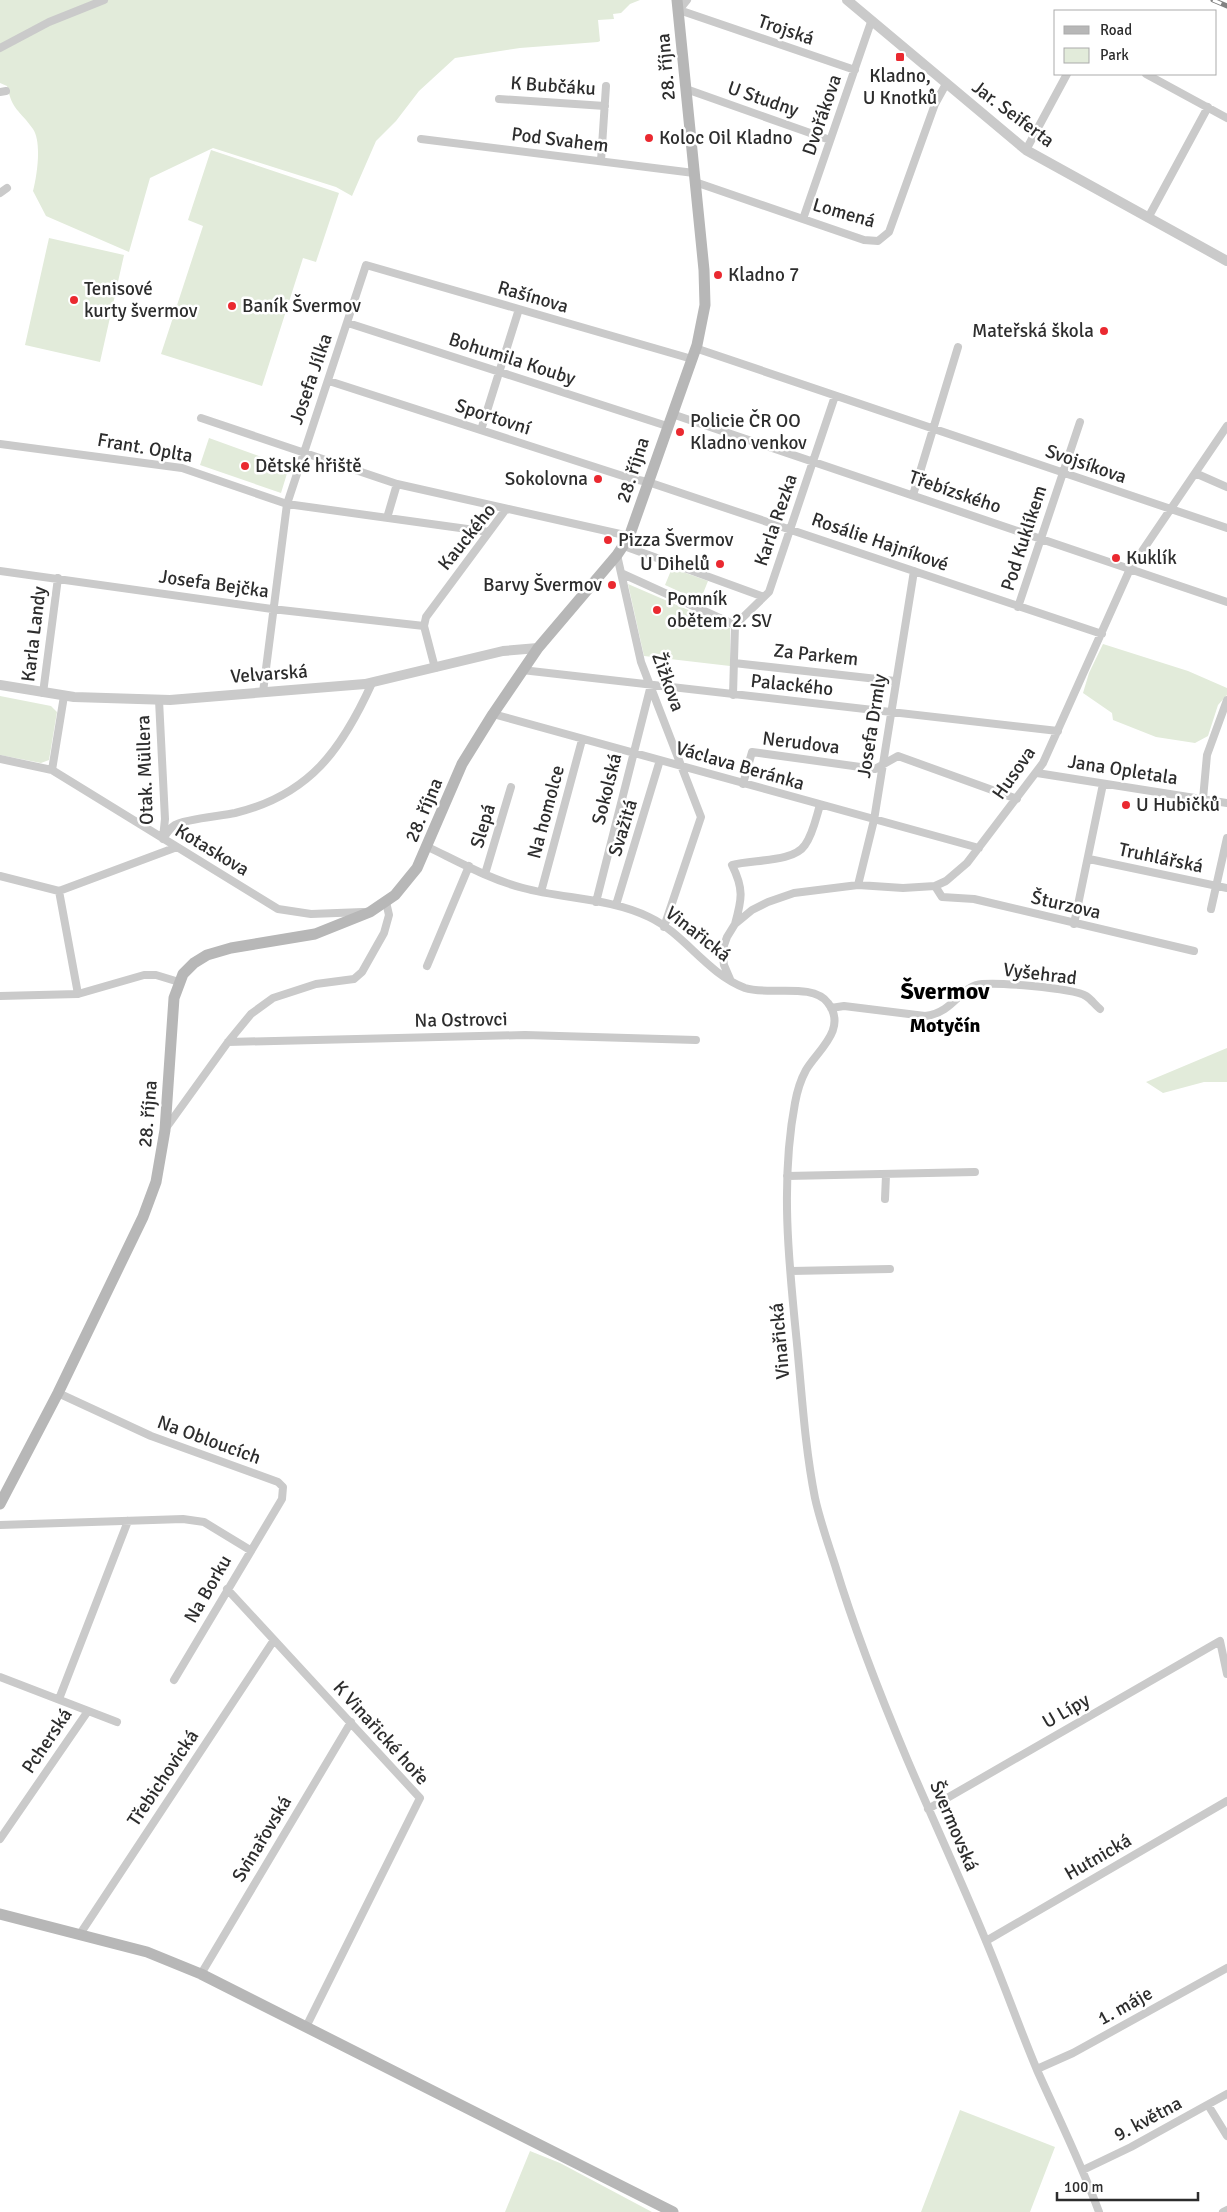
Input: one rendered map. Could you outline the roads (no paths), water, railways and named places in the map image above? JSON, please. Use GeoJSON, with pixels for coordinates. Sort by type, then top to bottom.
{"type":"FeatureCollection","features":[{"type":"Feature","properties":{"kind":"main road","name":"28. října"},"geometry":{"type":"LineString","coordinates":[[0,1504],[58,1393],[143,1217],[156,1182],[165,1130],[174,998],[179,982],[194,963],[207,955],[231,948],[315,934],[370,912],[386,902],[404,886],[417,868],[428,847],[462,764],[493,714],[538,648],[623,546],[672,414],[693,354],[703,318],[705,292],[678,5]]}},
{"type":"Feature","properties":{"kind":"main road"},"geometry":{"type":"LineString","coordinates":[[0,1914],[146,1952],[201,1974],[672,2212]]}},
{"type":"Feature","properties":{"kind":"street"},"geometry":{"type":"LineString","coordinates":[[0,48],[48,22],[104,0]]}},
{"type":"Feature","properties":{"kind":"street"},"geometry":{"type":"LineString","coordinates":[[678,5],[687,0]]}},
{"type":"Feature","properties":{"kind":"street","name":"Jar. Seiferta"},"geometry":{"type":"LineString","coordinates":[[846,0],[1026,150],[1227,261]]}},
{"type":"Feature","properties":{"kind":"street","name":"Trojská"},"geometry":{"type":"LineString","coordinates":[[678,5],[855,70]]}},
{"type":"Feature","properties":{"kind":"street","name":"Dvořákova"},"geometry":{"type":"LineString","coordinates":[[803,218],[871,22]]}},
{"type":"Feature","properties":{"kind":"street"},"geometry":{"type":"LineString","coordinates":[[1026,150],[1066,75]]}},
{"type":"Feature","properties":{"kind":"street"},"geometry":{"type":"LineString","coordinates":[[1148,75],[1227,118]]}},
{"type":"Feature","properties":{"kind":"street","name":"Lomená"},"geometry":{"type":"LineString","coordinates":[[695,177],[864,240],[878,240],[885,237],[892,224],[935,104],[946,84]]}},
{"type":"Feature","properties":{"kind":"street","name":"K Bubčáku"},"geometry":{"type":"LineString","coordinates":[[601,161],[606,86]]}},
{"type":"Feature","properties":{"kind":"street","name":"U Studny"},"geometry":{"type":"LineString","coordinates":[[686,89],[830,140]]}},
{"type":"Feature","properties":{"kind":"street","name":"K Bubčáku"},"geometry":{"type":"LineString","coordinates":[[499,99],[605,106]]}},
{"type":"Feature","properties":{"kind":"street"},"geometry":{"type":"LineString","coordinates":[[1148,218],[1208,108]]}},
{"type":"Feature","properties":{"kind":"street","name":"Pod Svahem"},"geometry":{"type":"LineString","coordinates":[[421,139],[601,161],[695,177]]}},
{"type":"Feature","properties":{"kind":"street","name":"Rašínova"},"geometry":{"type":"LineString","coordinates":[[366,266],[519,309],[693,354]]}},
{"type":"Feature","properties":{"kind":"street","name":"Josefa Jílka"},"geometry":{"type":"LineString","coordinates":[[263,692],[272,609],[287,504],[366,266]]}},
{"type":"Feature","properties":{"kind":"street"},"geometry":{"type":"LineString","coordinates":[[481,430],[519,309]]}},
{"type":"Feature","properties":{"kind":"street","name":"Bohumila Kouby"},"geometry":{"type":"LineString","coordinates":[[348,323],[667,426]]}},
{"type":"Feature","properties":{"kind":"street"},"geometry":{"type":"LineString","coordinates":[[913,495],[958,347]]}},
{"type":"Feature","properties":{"kind":"street","name":"Svojsíkova"},"geometry":{"type":"LineString","coordinates":[[693,354],[835,396],[1227,528]]}},
{"type":"Feature","properties":{"kind":"street","name":"Sportovní"},"geometry":{"type":"LineString","coordinates":[[329,381],[629,478],[648,482]]}},
{"type":"Feature","properties":{"kind":"street","name":"Karla Rezka"},"geometry":{"type":"LineString","coordinates":[[736,625],[769,592],[835,396]]}},
{"type":"Feature","properties":{"kind":"street","name":"Třebízského"},"geometry":{"type":"LineString","coordinates":[[672,414],[814,460],[1227,602]]}},
{"type":"Feature","properties":{"kind":"street"},"geometry":{"type":"LineString","coordinates":[[201,418],[396,484],[506,509]]}},
{"type":"Feature","properties":{"kind":"street","name":"Pod Kuklíkem"},"geometry":{"type":"LineString","coordinates":[[1018,607],[1080,422]]}},
{"type":"Feature","properties":{"kind":"street","name":"Husova"},"geometry":{"type":"LineString","coordinates":[[730,979],[724,965],[722,951],[726,937],[734,924],[760,906],[794,893],[858,885],[911,888],[935,886],[958,873],[1037,773],[1058,731],[1130,569],[1227,426]]}},
{"type":"Feature","properties":{"kind":"street","name":"Frant. Oplta"},"geometry":{"type":"LineString","coordinates":[[0,444],[182,468],[287,504],[489,532]]}},
{"type":"Feature","properties":{"kind":"street"},"geometry":{"type":"LineString","coordinates":[[1195,473],[1227,487]]}},
{"type":"Feature","properties":{"kind":"street","name":"Rosálie Hajníkové"},"geometry":{"type":"LineString","coordinates":[[648,482],[1102,634]]}},
{"type":"Feature","properties":{"kind":"street"},"geometry":{"type":"LineString","coordinates":[[387,518],[396,484]]}},
{"type":"Feature","properties":{"kind":"street","name":"Kauckého"},"geometry":{"type":"LineString","coordinates":[[424,626],[426,617],[506,509],[623,546],[764,597]]}},
{"type":"Feature","properties":{"kind":"street","name":"Žižkova"},"geometry":{"type":"LineString","coordinates":[[623,546],[623,574],[632,628],[641,662],[652,685],[701,816],[664,927]]}},
{"type":"Feature","properties":{"kind":"street","name":"Josefa Bejčka"},"geometry":{"type":"LineString","coordinates":[[0,571],[272,609],[424,626]]}},
{"type":"Feature","properties":{"kind":"street","name":"Josefa Drmly"},"geometry":{"type":"LineString","coordinates":[[858,885],[874,820],[881,766],[914,571]]}},
{"type":"Feature","properties":{"kind":"street"},"geometry":{"type":"LineString","coordinates":[[623,574],[736,625],[733,695]]}},
{"type":"Feature","properties":{"kind":"street","name":"Karla Landy"},"geometry":{"type":"LineString","coordinates":[[43,693],[58,578]]}},
{"type":"Feature","properties":{"kind":"street"},"geometry":{"type":"LineString","coordinates":[[424,626],[435,668]]}},
{"type":"Feature","properties":{"kind":"street","name":"Velvarská"},"geometry":{"type":"LineString","coordinates":[[0,685],[64,696],[159,700],[372,683],[504,651],[538,648]]}},
{"type":"Feature","properties":{"kind":"street","name":"Za Parkem"},"geometry":{"type":"LineString","coordinates":[[734,662],[895,681]]}},
{"type":"Feature","properties":{"kind":"street","name":"Palackého"},"geometry":{"type":"LineString","coordinates":[[522,670],[1058,731]]}},
{"type":"Feature","properties":{"kind":"street"},"geometry":{"type":"LineString","coordinates":[[163,839],[175,824],[235,813],[260,806],[300,784],[326,761],[349,731],[372,683]]}},
{"type":"Feature","properties":{"kind":"street","name":"Sokolská"},"geometry":{"type":"LineString","coordinates":[[596,902],[652,685]]}},
{"type":"Feature","properties":{"kind":"street"},"geometry":{"type":"LineString","coordinates":[[52,770],[64,696]]}},
{"type":"Feature","properties":{"kind":"street","name":"Otak. Müllera"},"geometry":{"type":"LineString","coordinates":[[159,700],[165,819],[163,839]]}},
{"type":"Feature","properties":{"kind":"street","name":"Jana Opletala"},"geometry":{"type":"LineString","coordinates":[[1203,799],[1207,756],[1227,700]]}},
{"type":"Feature","properties":{"kind":"street","name":"Václava Beránka"},"geometry":{"type":"LineString","coordinates":[[493,714],[979,848]]}},
{"type":"Feature","properties":{"kind":"street","name":"Na homolce"},"geometry":{"type":"LineString","coordinates":[[542,892],[582,740]]}},
{"type":"Feature","properties":{"kind":"street","name":"Nerudova"},"geometry":{"type":"LineString","coordinates":[[744,784],[752,752],[875,769],[898,756],[1017,799]]}},
{"type":"Feature","properties":{"kind":"street","name":"Kotaskova"},"geometry":{"type":"LineString","coordinates":[[0,759],[52,770],[278,909],[311,914],[370,912]]}},
{"type":"Feature","properties":{"kind":"street","name":"Svažitá"},"geometry":{"type":"LineString","coordinates":[[616,905],[660,760]]}},
{"type":"Feature","properties":{"kind":"street","name":"Jana Opletala"},"geometry":{"type":"LineString","coordinates":[[1037,773],[1227,803]]}},
{"type":"Feature","properties":{"kind":"street"},"geometry":{"type":"LineString","coordinates":[[1074,924],[1089,860],[1103,784]]}},
{"type":"Feature","properties":{"kind":"street","name":"Slepá"},"geometry":{"type":"LineString","coordinates":[[485,874],[511,787]]}},
{"type":"Feature","properties":{"kind":"street"},"geometry":{"type":"LineString","coordinates":[[734,924],[740,905],[742,888],[732,865],[785,857],[801,850],[809,839],[820,805]]}},
{"type":"Feature","properties":{"kind":"street"},"geometry":{"type":"LineString","coordinates":[[1211,909],[1227,838]]}},
{"type":"Feature","properties":{"kind":"street","name":"Vinařická"},"geometry":{"type":"LineString","coordinates":[[428,847],[508,884],[616,905],[648,917],[664,927],[705,964],[746,988],[760,991],[810,993],[820,996],[828,1002],[834,1020],[830,1040],[810,1064],[798,1091],[787,1176],[791,1271],[807,1443]]}},
{"type":"Feature","properties":{"kind":"street"},"geometry":{"type":"LineString","coordinates":[[0,876],[59,891],[177,848]]}},
{"type":"Feature","properties":{"kind":"street","name":"Truhlářská"},"geometry":{"type":"LineString","coordinates":[[1089,860],[1227,888]]}},
{"type":"Feature","properties":{"kind":"street"},"geometry":{"type":"LineString","coordinates":[[427,966],[468,866]]}},
{"type":"Feature","properties":{"kind":"street","name":"Šturzova"},"geometry":{"type":"LineString","coordinates":[[935,886],[942,896],[974,899],[1194,951]]}},
{"type":"Feature","properties":{"kind":"street"},"geometry":{"type":"LineString","coordinates":[[59,891],[78,994]]}},
{"type":"Feature","properties":{"kind":"street"},"geometry":{"type":"LineString","coordinates":[[165,1130],[228,1042],[251,1014],[274,998],[316,984],[338,982],[359,976],[369,963],[384,933],[389,915],[386,902]]}},
{"type":"Feature","properties":{"kind":"street"},"geometry":{"type":"LineString","coordinates":[[0,996],[78,994],[144,975],[156,975],[179,982]]}},
{"type":"Feature","properties":{"kind":"street","name":"Vyšehrad"},"geometry":{"type":"LineString","coordinates":[[831,1008],[844,1006],[925,1016],[936,1015],[975,985],[997,984],[1053,988],[1085,995],[1100,1009]]}},
{"type":"Feature","properties":{"kind":"street","name":"Na Ostrovci"},"geometry":{"type":"LineString","coordinates":[[228,1042],[525,1035],[696,1040]]}},
{"type":"Feature","properties":{"kind":"street"},"geometry":{"type":"LineString","coordinates":[[787,1176],[975,1172]]}},
{"type":"Feature","properties":{"kind":"street"},"geometry":{"type":"LineString","coordinates":[[885,1199],[886,1174]]}},
{"type":"Feature","properties":{"kind":"street"},"geometry":{"type":"LineString","coordinates":[[791,1271],[890,1269]]}},
{"type":"Feature","properties":{"kind":"street","name":"Na Obloucích"},"geometry":{"type":"LineString","coordinates":[[58,1393],[151,1436],[278,1482],[283,1487],[282,1499],[250,1550]]}},
{"type":"Feature","properties":{"kind":"street","name":"Švermovská"},"geometry":{"type":"LineString","coordinates":[[807,1443],[816,1502],[866,1661],[986,1941],[1037,2069],[1084,2170],[1099,2212]]}},
{"type":"Feature","properties":{"kind":"street","name":"Na Borku"},"geometry":{"type":"LineString","coordinates":[[0,1525],[183,1519],[204,1522],[250,1550],[174,1680]]}},
{"type":"Feature","properties":{"kind":"street"},"geometry":{"type":"LineString","coordinates":[[59,1699],[128,1521]]}},
{"type":"Feature","properties":{"kind":"street","name":"K Vinařické hoře"},"geometry":{"type":"LineString","coordinates":[[227,1589],[420,1798],[306,2027]]}},
{"type":"Feature","properties":{"kind":"street","name":"Třebichovická"},"geometry":{"type":"LineString","coordinates":[[80,1934],[274,1640]]}},
{"type":"Feature","properties":{"kind":"street","name":"U Lípy"},"geometry":{"type":"LineString","coordinates":[[928,1809],[1220,1641],[1227,1674]]}},
{"type":"Feature","properties":{"kind":"street"},"geometry":{"type":"LineString","coordinates":[[0,1677],[117,1722]]}},
{"type":"Feature","properties":{"kind":"street","name":"Pcherská"},"geometry":{"type":"LineString","coordinates":[[0,1839],[88,1711]]}},
{"type":"Feature","properties":{"kind":"street","name":"Svinařovská"},"geometry":{"type":"LineString","coordinates":[[201,1974],[350,1722]]}},
{"type":"Feature","properties":{"kind":"street","name":"Hutnická"},"geometry":{"type":"LineString","coordinates":[[986,1941],[1227,1801]]}},
{"type":"Feature","properties":{"kind":"street","name":"1. máje"},"geometry":{"type":"LineString","coordinates":[[1037,2069],[1073,2054],[1227,1968]]}},
{"type":"Feature","properties":{"kind":"street","name":"9. května"},"geometry":{"type":"LineString","coordinates":[[1084,2170],[1131,2147],[1227,2094]]}},
{"type":"Feature","properties":{"kind":"street"},"geometry":{"type":"LineString","coordinates":[[1208,2105],[1227,2136]]}},
{"type":"Feature","properties":{"kind":"street"},"geometry":{"type":"LineString","coordinates":[[1223,2212],[1227,2210]]}},
{"type":"Feature","properties":{"kind":"railway"},"geometry":{"type":"LineString","coordinates":[[1213,0],[1227,6]]}},
{"type":"Feature","properties":{"kind":"place","name":"Kladno, U Knotků"},"geometry":{"type":"Point","coordinates":[900,57]}},
{"type":"Feature","properties":{"kind":"place","name":"Koloc Oil Kladno"},"geometry":{"type":"Point","coordinates":[649,138]}},
{"type":"Feature","properties":{"kind":"place","name":"Kladno 7"},"geometry":{"type":"Point","coordinates":[718,275]}},
{"type":"Feature","properties":{"kind":"place","name":"Tenisové kurty švermov"},"geometry":{"type":"Point","coordinates":[74,300]}},
{"type":"Feature","properties":{"kind":"place","name":"Baník Švermov"},"geometry":{"type":"Point","coordinates":[232,306]}},
{"type":"Feature","properties":{"kind":"place","name":"Mateřská škola"},"geometry":{"type":"Point","coordinates":[1104,331]}},
{"type":"Feature","properties":{"kind":"place","name":"Policie ČR OO Kladno venkov"},"geometry":{"type":"Point","coordinates":[680,432]}},
{"type":"Feature","properties":{"kind":"place","name":"Dětské hřiště"},"geometry":{"type":"Point","coordinates":[245,466]}},
{"type":"Feature","properties":{"kind":"place","name":"Sokolovna"},"geometry":{"type":"Point","coordinates":[598,479]}},
{"type":"Feature","properties":{"kind":"place","name":"Pizza Švermov"},"geometry":{"type":"Point","coordinates":[608,540]}},
{"type":"Feature","properties":{"kind":"place","name":"Kuklík"},"geometry":{"type":"Point","coordinates":[1116,558]}},
{"type":"Feature","properties":{"kind":"place","name":"U Dihelů"},"geometry":{"type":"Point","coordinates":[720,564]}},
{"type":"Feature","properties":{"kind":"place","name":"Barvy Švermov"},"geometry":{"type":"Point","coordinates":[612,585]}},
{"type":"Feature","properties":{"kind":"place","name":"Pomník obětem 2. SV"},"geometry":{"type":"Point","coordinates":[657,610]}},
{"type":"Feature","properties":{"kind":"place","name":"U Hubičků"},"geometry":{"type":"Point","coordinates":[1126,805]}},
{"type":"Feature","properties":{"kind":"district","name":"Švermov"},"geometry":{"type":"Point","coordinates":[945,991]}},
{"type":"Feature","properties":{"kind":"district","name":"Motyčín"},"geometry":{"type":"Point","coordinates":[945,1025]}}]}
